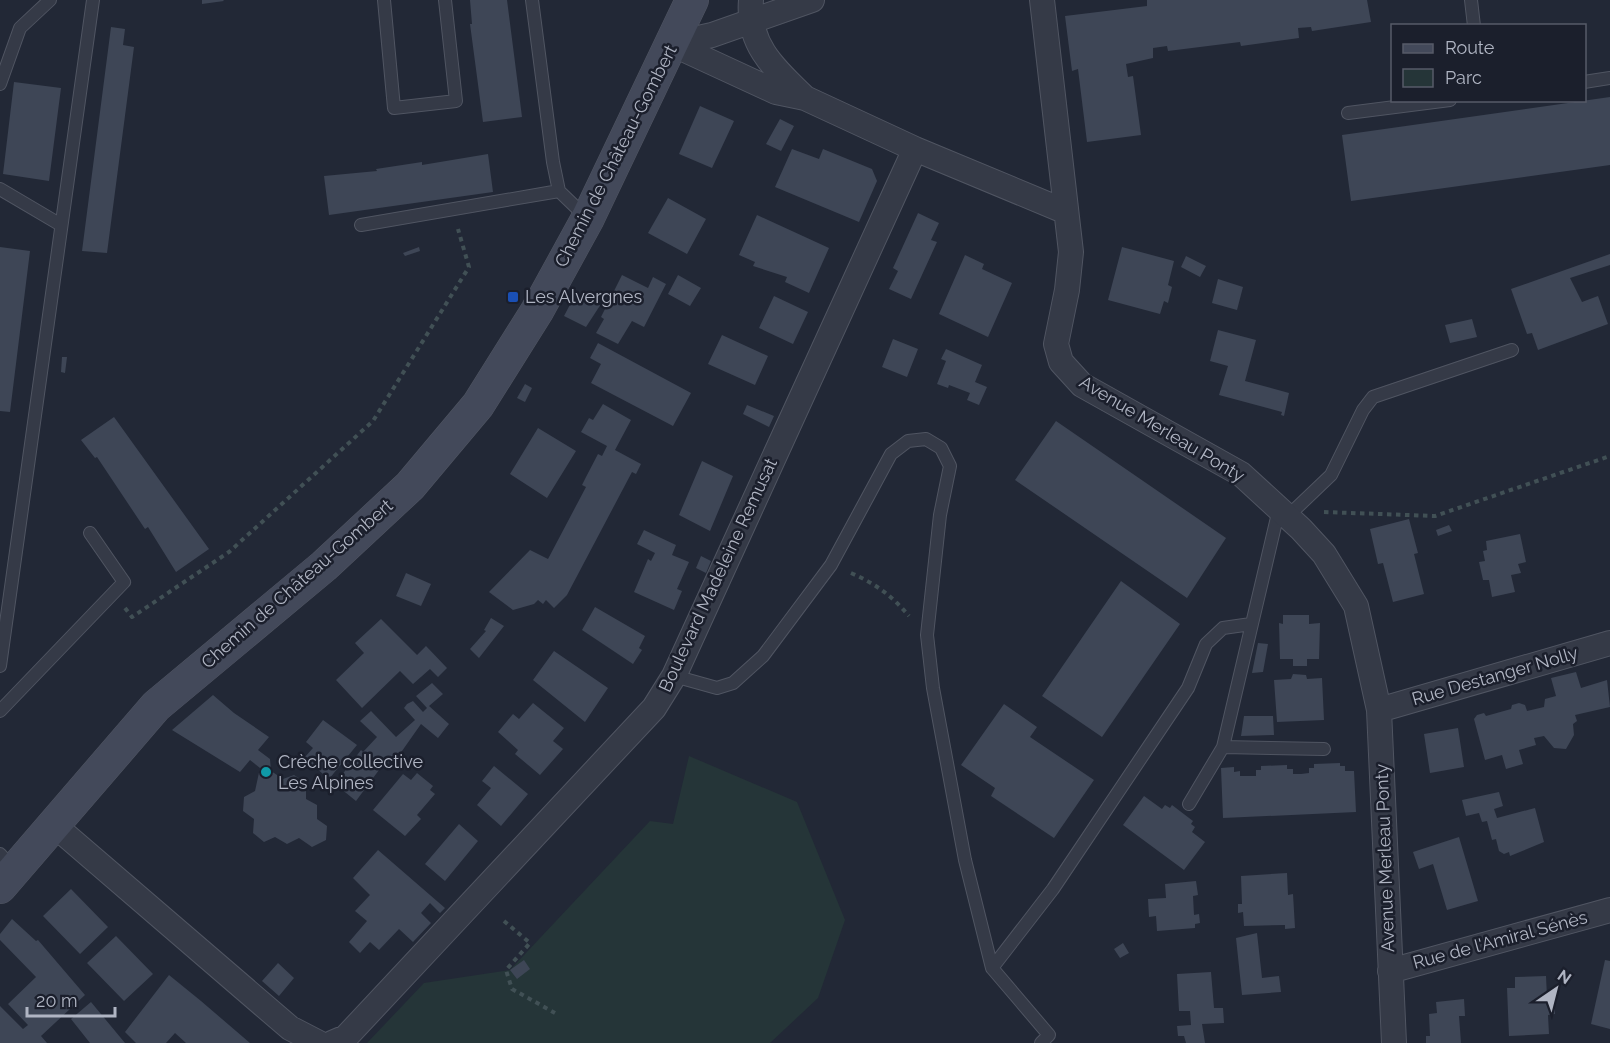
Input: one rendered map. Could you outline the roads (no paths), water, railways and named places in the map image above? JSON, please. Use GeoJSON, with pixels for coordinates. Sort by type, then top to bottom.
{"type":"FeatureCollection","features":[{"type":"Feature","properties":{"kind":"street","name":"Chemin de Château-Gombert"},"geometry":{"type":"LineString","coordinates":[[5,870],[54,825],[156,706],[324,566],[411,486],[478,405],[537,311],[588,218],[693,0]]}},
{"type":"Feature","properties":{"kind":"street"},"geometry":{"type":"LineString","coordinates":[[672,45],[712,35],[750,10],[800,0]]}},
{"type":"Feature","properties":{"kind":"street","name":"Avenue Merleau Ponty"},"geometry":{"type":"LineString","coordinates":[[1042,0],[1064,211],[1071,252],[1067,290],[1056,344],[1061,362],[1082,385],[1241,474],[1324,554],[1356,606],[1379,710],[1394,1043]]}},
{"type":"Feature","properties":{"kind":"street"},"geometry":{"type":"LineString","coordinates":[[750,10],[755,39],[779,73],[805,98]]}},
{"type":"Feature","properties":{"kind":"street"},"geometry":{"type":"LineString","coordinates":[[672,45],[776,92],[805,98],[915,149],[1064,211]]}},
{"type":"Feature","properties":{"kind":"street","name":"Boulevard Madeleine Remusat"},"geometry":{"type":"LineString","coordinates":[[332,1043],[346,1037],[654,708],[674,676],[915,149]]}},
{"type":"Feature","properties":{"kind":"street","name":"Rue Destanger Nolly"},"geometry":{"type":"LineString","coordinates":[[1379,710],[1610,643]]}},
{"type":"Feature","properties":{"kind":"street"},"geometry":{"type":"LineString","coordinates":[[54,825],[290,1028],[319,1043]]}},
{"type":"Feature","properties":{"kind":"street","name":"Rue de l'Amiral Sénès"},"geometry":{"type":"LineString","coordinates":[[1390,971],[1610,910]]}},
{"type":"Feature","properties":{"kind":"lane"},"geometry":{"type":"LineString","coordinates":[[0,84],[20,28],[50,0]]}},
{"type":"Feature","properties":{"kind":"lane"},"geometry":{"type":"LineString","coordinates":[[0,666],[93,0]]}},
{"type":"Feature","properties":{"kind":"lane"},"geometry":{"type":"LineString","coordinates":[[384,0],[394,108],[456,101],[445,0]]}},
{"type":"Feature","properties":{"kind":"lane"},"geometry":{"type":"LineString","coordinates":[[532,0],[553,162],[559,191],[588,218]]}},
{"type":"Feature","properties":{"kind":"lane"},"geometry":{"type":"LineString","coordinates":[[1471,0],[1474,24]]}},
{"type":"Feature","properties":{"kind":"lane"},"geometry":{"type":"LineString","coordinates":[[1586,82],[1610,78]]}},
{"type":"Feature","properties":{"kind":"lane"},"geometry":{"type":"LineString","coordinates":[[1348,113],[1434,102]]}},
{"type":"Feature","properties":{"kind":"lane"},"geometry":{"type":"LineString","coordinates":[[0,189],[61,225]]}},
{"type":"Feature","properties":{"kind":"lane"},"geometry":{"type":"LineString","coordinates":[[361,225],[559,191]]}},
{"type":"Feature","properties":{"kind":"lane"},"geometry":{"type":"LineString","coordinates":[[1189,804],[1223,747],[1251,624],[1289,518],[1331,475],[1363,410],[1373,397],[1512,350]]}},
{"type":"Feature","properties":{"kind":"lane"},"geometry":{"type":"LineString","coordinates":[[674,676],[717,688],[733,683],[763,656],[831,565],[891,454],[908,441],[926,439],[941,448],[950,466],[940,515],[927,636],[933,688],[961,837],[992,968],[1049,1040]]}},
{"type":"Feature","properties":{"kind":"lane"},"geometry":{"type":"LineString","coordinates":[[0,711],[124,582],[90,533]]}},
{"type":"Feature","properties":{"kind":"lane"},"geometry":{"type":"LineString","coordinates":[[992,968],[1053,889],[1181,698],[1206,644],[1223,628],[1251,624]]}},
{"type":"Feature","properties":{"kind":"lane"},"geometry":{"type":"LineString","coordinates":[[1223,747],[1324,749]]}},
{"type":"Feature","properties":{"kind":"place","name":"Les Alvergnes"},"geometry":{"type":"Point","coordinates":[513,297]}},
{"type":"Feature","properties":{"kind":"place","name":"Crèche collective Les Alpines"},"geometry":{"type":"Point","coordinates":[266,772]}}]}
